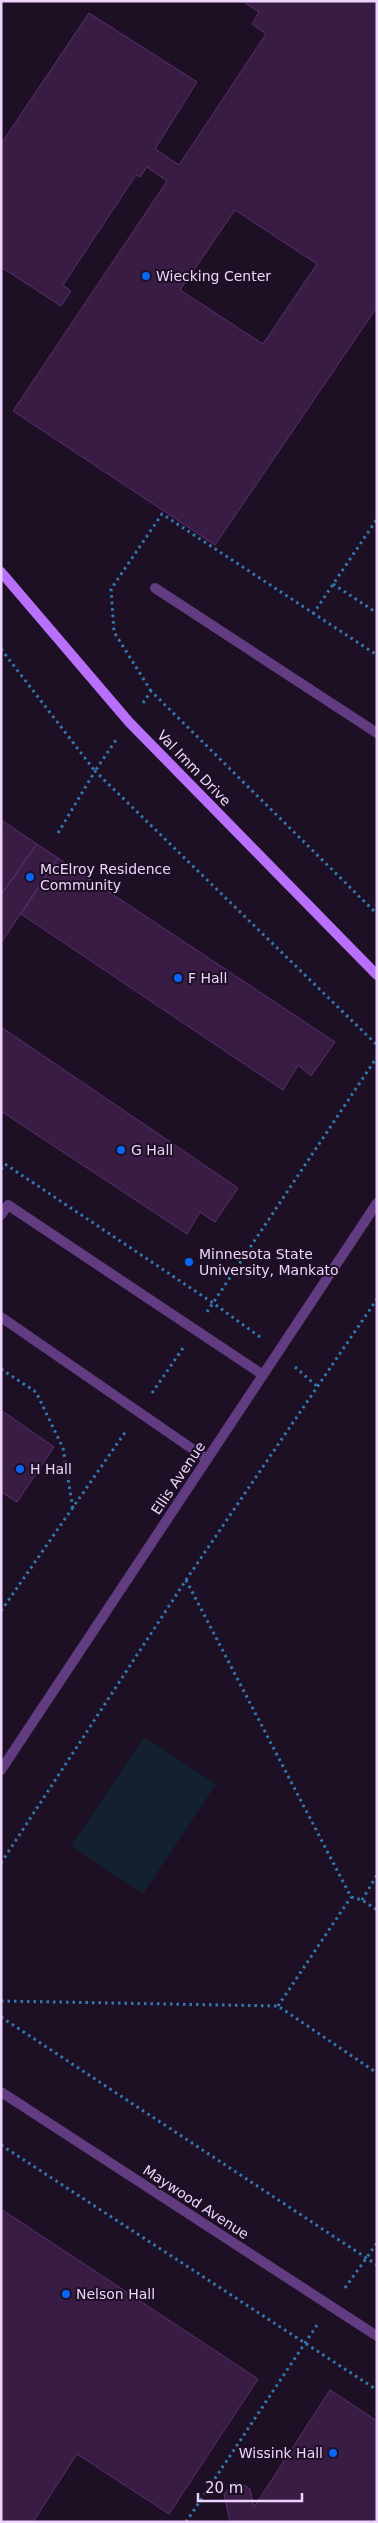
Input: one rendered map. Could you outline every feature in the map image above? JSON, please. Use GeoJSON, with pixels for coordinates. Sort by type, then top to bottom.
{"type":"FeatureCollection","features":[{"type":"Feature","properties":{"kind":"street","name":"Val Imm Drive"},"geometry":{"type":"LineString","coordinates":[[1,572],[129,722],[377,975]]}},
{"type":"Feature","properties":{"kind":"street"},"geometry":{"type":"LineString","coordinates":[[155,588],[377,733]]}},
{"type":"Feature","properties":{"kind":"street","name":"Ellis Avenue"},"geometry":{"type":"LineString","coordinates":[[1,1770],[377,1203]]}},
{"type":"Feature","properties":{"kind":"street"},"geometry":{"type":"LineString","coordinates":[[1,1215],[8,1205],[263,1375]]}},
{"type":"Feature","properties":{"kind":"street"},"geometry":{"type":"LineString","coordinates":[[1,1317],[207,1459]]}},
{"type":"Feature","properties":{"kind":"street","name":"Maywood Avenue"},"geometry":{"type":"LineString","coordinates":[[1,2092],[377,2336]]}},
{"type":"Feature","properties":{"kind":"path"},"geometry":{"type":"LineString","coordinates":[[313,614],[377,518]]}},
{"type":"Feature","properties":{"kind":"path"},"geometry":{"type":"LineString","coordinates":[[333,584],[377,613]]}},
{"type":"Feature","properties":{"kind":"path"},"geometry":{"type":"LineString","coordinates":[[58,833],[95,771],[377,1045]]}},
{"type":"Feature","properties":{"kind":"path"},"geometry":{"type":"LineString","coordinates":[[1,1169],[5,1164],[213,1303],[278,1351],[318,1387]]}},
{"type":"Feature","properties":{"kind":"path"},"geometry":{"type":"LineString","coordinates":[[1,1863],[186,1580],[377,1299]]}},
{"type":"Feature","properties":{"kind":"path"},"geometry":{"type":"LineString","coordinates":[[1,1369],[36,1392],[63,1448],[73,1509]]}},
{"type":"Feature","properties":{"kind":"path"},"geometry":{"type":"LineString","coordinates":[[186,1580],[351,1896],[362,1900],[377,1910]]}},
{"type":"Feature","properties":{"kind":"path"},"geometry":{"type":"LineString","coordinates":[[362,1900],[377,1876]]}},
{"type":"Feature","properties":{"kind":"path"},"geometry":{"type":"LineString","coordinates":[[278,2006],[351,1896]]}},
{"type":"Feature","properties":{"kind":"path"},"geometry":{"type":"LineString","coordinates":[[1,2001],[278,2006],[377,2073]]}},
{"type":"Feature","properties":{"kind":"path"},"geometry":{"type":"LineString","coordinates":[[1,2017],[377,2265]]}},
{"type":"Feature","properties":{"kind":"path"},"geometry":{"type":"LineString","coordinates":[[1,2145],[377,2390]]}},
{"type":"Feature","properties":{"kind":"path"},"geometry":{"type":"LineString","coordinates":[[186,2522],[305,2343],[377,2243]]}},
{"type":"Feature","properties":{"kind":"shaded area"},"geometry":{"type":"Polygon","coordinates":[[[144,1737],[216,1784],[143,1894],[71,1846],[144,1737]]]}},
{"type":"Feature","properties":{"kind":"building","name":"Wiecking Center"},"geometry":{"type":"Polygon","coordinates":[[[242,1],[377,1],[377,307],[215,545],[13,411],[167,181],[147,167],[140,177],[136,175],[63,285],[71,291],[61,306],[1,267],[1,144],[89,13],[197,82],[155,149],[179,165],[266,34],[252,24],[259,12],[242,1]],[[235,210],[180,290],[263,344],[317,264],[235,210]]]}},
{"type":"Feature","properties":{"kind":"building"},"geometry":{"type":"Polygon","coordinates":[[[1,820],[37,844],[1,895],[1,820]]]}},
{"type":"Feature","properties":{"kind":"building","name":"McElroy Residence Community"},"geometry":{"type":"Polygon","coordinates":[[[37,844],[58,858],[1,943],[1,895],[37,844]]]}},
{"type":"Feature","properties":{"kind":"building","name":"F Hall"},"geometry":{"type":"Polygon","coordinates":[[[58,858],[335,1042],[311,1076],[298,1065],[283,1090],[21,914],[58,858]]]}},
{"type":"Feature","properties":{"kind":"building","name":"G Hall"},"geometry":{"type":"Polygon","coordinates":[[[1,1027],[238,1188],[215,1222],[200,1212],[187,1234],[1,1111],[1,1027]]]}},
{"type":"Feature","properties":{"kind":"building","name":"H Hall"},"geometry":{"type":"Polygon","coordinates":[[[1,1410],[54,1447],[17,1502],[1,1492],[1,1410]]]}},
{"type":"Feature","properties":{"kind":"building","name":"Nelson Hall"},"geometry":{"type":"Polygon","coordinates":[[[1,2209],[258,2379],[169,2514],[77,2454],[33,2522],[1,2522],[1,2209]]]}},
{"type":"Feature","properties":{"kind":"building","name":"Wissink Hall"},"geometry":{"type":"Polygon","coordinates":[[[330,2390],[377,2421],[377,2522],[230,2522],[224,2494],[229,2489],[244,2485],[250,2489],[254,2507],[330,2390]]]}},
{"type":"Feature","properties":{"kind":"place","name":"Wiecking Center"},"geometry":{"type":"Point","coordinates":[146,276]}},
{"type":"Feature","properties":{"kind":"place","name":"McElroy Residence Community"},"geometry":{"type":"Point","coordinates":[30,877]}},
{"type":"Feature","properties":{"kind":"place","name":"F Hall"},"geometry":{"type":"Point","coordinates":[178,978]}},
{"type":"Feature","properties":{"kind":"place","name":"G Hall"},"geometry":{"type":"Point","coordinates":[121,1150]}},
{"type":"Feature","properties":{"kind":"place","name":"Minnesota State University, Mankato"},"geometry":{"type":"Point","coordinates":[189,1262]}},
{"type":"Feature","properties":{"kind":"place","name":"H Hall"},"geometry":{"type":"Point","coordinates":[20,1469]}},
{"type":"Feature","properties":{"kind":"place","name":"Nelson Hall"},"geometry":{"type":"Point","coordinates":[66,2294]}},
{"type":"Feature","properties":{"kind":"place","name":"Wissink Hall"},"geometry":{"type":"Point","coordinates":[333,2453]}}]}
